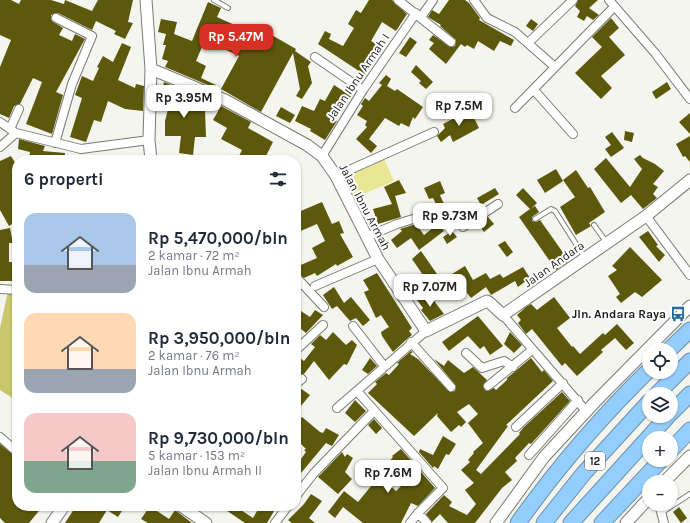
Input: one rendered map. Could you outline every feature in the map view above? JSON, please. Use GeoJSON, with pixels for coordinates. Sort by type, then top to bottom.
{"type":"FeatureCollection","features":[{"type":"Feature","properties":{"kind":"highway"},"geometry":{"type":"LineString","coordinates":[[677,343],[690,330]]}},
{"type":"Feature","properties":{"kind":"highway"},"geometry":{"type":"LineString","coordinates":[[664,387],[690,361]]}},
{"type":"Feature","properties":{"kind":"highway"},"geometry":{"type":"LineString","coordinates":[[518,523],[578,446],[642,377]]}},
{"type":"Feature","properties":{"kind":"highway"},"geometry":{"type":"LineString","coordinates":[[678,406],[690,394]]}},
{"type":"Feature","properties":{"kind":"highway","name":"12"},"geometry":{"type":"LineString","coordinates":[[544,523],[584,473],[642,410]]}},
{"type":"Feature","properties":{"kind":"highway","name":"12"},"geometry":{"type":"LineString","coordinates":[[571,523],[662,423]]}},
{"type":"Feature","properties":{"kind":"highway"},"geometry":{"type":"LineString","coordinates":[[678,443],[690,430]]}},
{"type":"Feature","properties":{"kind":"highway"},"geometry":{"type":"LineString","coordinates":[[602,523],[654,467]]}},
{"type":"Feature","properties":{"kind":"street"},"geometry":{"type":"LineString","coordinates":[[146,0],[151,69],[149,140],[150,155]]}},
{"type":"Feature","properties":{"kind":"street"},"geometry":{"type":"LineString","coordinates":[[398,0],[419,15],[451,42]]}},
{"type":"Feature","properties":{"kind":"street","name":"Jalan Ibnu Armah I"},"geometry":{"type":"LineString","coordinates":[[322,156],[363,90],[419,15],[433,0]]}},
{"type":"Feature","properties":{"kind":"street"},"geometry":{"type":"LineString","coordinates":[[474,0],[487,18],[514,32],[555,67]]}},
{"type":"Feature","properties":{"kind":"street"},"geometry":{"type":"LineString","coordinates":[[528,43],[573,0]]}},
{"type":"Feature","properties":{"kind":"street"},"geometry":{"type":"LineString","coordinates":[[609,0],[655,53],[690,99]]}},
{"type":"Feature","properties":{"kind":"street"},"geometry":{"type":"LineString","coordinates":[[515,108],[614,7]]}},
{"type":"Feature","properties":{"kind":"street"},"geometry":{"type":"LineString","coordinates":[[55,143],[72,84],[92,36],[56,18]]}},
{"type":"Feature","properties":{"kind":"street"},"geometry":{"type":"LineString","coordinates":[[316,57],[363,90]]}},
{"type":"Feature","properties":{"kind":"street","name":"Jalan Ibnu Armah"},"geometry":{"type":"LineString","coordinates":[[151,69],[225,100],[322,156],[336,176],[378,259],[426,331]]}},
{"type":"Feature","properties":{"kind":"street"},"geometry":{"type":"LineString","coordinates":[[534,90],[573,134]]}},
{"type":"Feature","properties":{"kind":"street"},"geometry":{"type":"LineString","coordinates":[[0,147],[13,131],[19,110]]}},
{"type":"Feature","properties":{"kind":"street"},"geometry":{"type":"LineString","coordinates":[[0,122],[13,131],[81,149],[149,140]]}},
{"type":"Feature","properties":{"kind":"street"},"geometry":{"type":"LineString","coordinates":[[336,176],[434,132]]}},
{"type":"Feature","properties":{"kind":"street","name":"Jalan Andara"},"geometry":{"type":"LineString","coordinates":[[503,315],[646,216],[690,180]]}},
{"type":"Feature","properties":{"kind":"street"},"geometry":{"type":"LineString","coordinates":[[366,237],[397,224],[445,208],[453,212],[463,227],[498,204]]}},
{"type":"Feature","properties":{"kind":"street"},"geometry":{"type":"LineString","coordinates":[[646,216],[690,274]]}},
{"type":"Feature","properties":{"kind":"street"},"geometry":{"type":"LineString","coordinates":[[315,286],[378,259]]}},
{"type":"Feature","properties":{"kind":"street"},"geometry":{"type":"LineString","coordinates":[[301,282],[324,307]]}},
{"type":"Feature","properties":{"kind":"street"},"geometry":{"type":"LineString","coordinates":[[0,289],[12,290]]}},
{"type":"Feature","properties":{"kind":"street"},"geometry":{"type":"LineString","coordinates":[[337,408],[411,342],[426,331],[486,301],[503,315],[586,411]]}},
{"type":"Feature","properties":{"kind":"street"},"geometry":{"type":"LineString","coordinates":[[496,523],[544,457],[586,411],[690,306]]}},
{"type":"Feature","properties":{"kind":"street"},"geometry":{"type":"LineString","coordinates":[[301,345],[323,325]]}},
{"type":"Feature","properties":{"kind":"street"},"geometry":{"type":"LineString","coordinates":[[353,326],[384,366]]}},
{"type":"Feature","properties":{"kind":"street"},"geometry":{"type":"LineString","coordinates":[[411,342],[451,387]]}},
{"type":"Feature","properties":{"kind":"street"},"geometry":{"type":"LineString","coordinates":[[488,386],[532,350]]}},
{"type":"Feature","properties":{"kind":"street"},"geometry":{"type":"LineString","coordinates":[[466,353],[482,368],[504,361],[513,366]]}},
{"type":"Feature","properties":{"kind":"street"},"geometry":{"type":"LineString","coordinates":[[516,427],[563,383]]}},
{"type":"Feature","properties":{"kind":"street"},"geometry":{"type":"LineString","coordinates":[[356,391],[443,488],[410,523]]}},
{"type":"Feature","properties":{"kind":"street"},"geometry":{"type":"LineString","coordinates":[[528,455],[578,400]]}},
{"type":"Feature","properties":{"kind":"street"},"geometry":{"type":"LineString","coordinates":[[301,490],[314,473],[374,411]]}},
{"type":"Feature","properties":{"kind":"street"},"geometry":{"type":"LineString","coordinates":[[0,437],[12,448]]}},
{"type":"Feature","properties":{"kind":"street"},"geometry":{"type":"LineString","coordinates":[[671,475],[690,456]]}},
{"type":"Feature","properties":{"kind":"street"},"geometry":{"type":"LineString","coordinates":[[626,523],[642,506]]}},
{"type":"Feature","properties":{"kind":"street"},"geometry":{"type":"LineString","coordinates":[[55,522],[61,511]]}},
{"type":"Feature","properties":{"kind":"street"},"geometry":{"type":"LineString","coordinates":[[188,511],[206,523]]}},
{"type":"Feature","properties":{"kind":"street"},"geometry":{"type":"LineString","coordinates":[[275,523],[284,511]]}},
{"type":"Feature","properties":{"kind":"street"},"geometry":{"type":"LineString","coordinates":[[418,513],[427,523]]}},
{"type":"Feature","properties":{"kind":"street"},"geometry":{"type":"LineString","coordinates":[[661,513],[664,523]]}},
{"type":"Feature","properties":{"kind":"lane"},"geometry":{"type":"LineString","coordinates":[[214,0],[228,8]]}},
{"type":"Feature","properties":{"kind":"lane"},"geometry":{"type":"LineString","coordinates":[[535,219],[548,210],[551,209],[554,211],[585,258]]}},
{"type":"Feature","properties":{"kind":"lane"},"geometry":{"type":"LineString","coordinates":[[594,225],[607,243]]}},
{"type":"Feature","properties":{"kind":"lane"},"geometry":{"type":"LineString","coordinates":[[661,513],[690,494]]}},
{"type":"Feature","properties":{"kind":"shaded area"},"geometry":{"type":"Polygon","coordinates":[[[384,159],[394,181],[354,198],[346,177],[384,159]]]}},
{"type":"Feature","properties":{"kind":"shaded area"},"geometry":{"type":"Polygon","coordinates":[[[8,291],[12,292],[12,398],[0,390],[0,328],[8,291]]]}},
{"type":"Feature","properties":{"kind":"building"},"geometry":{"type":"Polygon","coordinates":[[[0,0],[11,0],[19,4],[21,0],[51,0],[64,4],[65,0],[92,11],[98,0],[133,0],[128,22],[133,23],[125,39],[114,34],[116,31],[96,21],[92,30],[58,13],[51,15],[52,21],[63,28],[59,35],[72,41],[75,34],[85,39],[56,92],[63,95],[52,134],[26,124],[42,82],[33,78],[20,104],[14,106],[9,118],[0,114],[0,67],[11,40],[0,35],[0,0]]]}},
{"type":"Feature","properties":{"kind":"building"},"geometry":{"type":"Polygon","coordinates":[[[369,0],[392,0],[407,14],[396,31],[382,22],[371,41],[376,44],[366,62],[371,65],[365,75],[318,44],[325,31],[331,34],[329,39],[343,46],[354,28],[348,24],[356,10],[361,13],[369,0]]]}},
{"type":"Feature","properties":{"kind":"building"},"geometry":{"type":"Polygon","coordinates":[[[449,0],[465,0],[480,18],[479,20],[514,40],[511,46],[500,41],[494,51],[478,41],[474,49],[467,45],[465,47],[461,44],[446,64],[429,49],[434,43],[429,40],[433,35],[451,47],[455,46],[456,40],[440,26],[441,25],[428,17],[432,10],[439,14],[449,0]]]}},
{"type":"Feature","properties":{"kind":"building"},"geometry":{"type":"Polygon","coordinates":[[[578,0],[598,0],[589,8],[599,15],[593,20],[587,16],[584,21],[577,17],[580,11],[575,6],[578,0]]]}},
{"type":"Feature","properties":{"kind":"building"},"geometry":{"type":"Polygon","coordinates":[[[208,2],[221,8],[217,17],[252,33],[256,26],[296,49],[295,51],[311,62],[308,66],[312,83],[302,99],[296,96],[300,89],[293,53],[261,112],[221,89],[239,56],[222,48],[229,33],[211,26],[196,61],[206,66],[201,78],[216,85],[215,88],[165,67],[168,61],[162,59],[166,45],[163,45],[166,34],[158,32],[161,19],[177,22],[174,34],[192,41],[208,2]]]}},
{"type":"Feature","properties":{"kind":"building"},"geometry":{"type":"Polygon","coordinates":[[[611,18],[619,28],[609,37],[625,55],[601,76],[612,88],[601,99],[575,73],[602,47],[592,37],[611,18]]]}},
{"type":"Feature","properties":{"kind":"building"},"geometry":{"type":"Polygon","coordinates":[[[531,19],[538,24],[533,31],[526,26],[531,19]]]}},
{"type":"Feature","properties":{"kind":"building"},"geometry":{"type":"Polygon","coordinates":[[[410,37],[417,42],[406,57],[399,53],[410,37]]]}},
{"type":"Feature","properties":{"kind":"building"},"geometry":{"type":"Polygon","coordinates":[[[122,43],[131,47],[118,80],[135,88],[136,84],[144,86],[143,111],[125,109],[108,101],[101,122],[94,120],[86,142],[70,137],[82,98],[75,95],[82,76],[93,81],[99,68],[97,67],[103,56],[113,62],[122,43]]]}},
{"type":"Feature","properties":{"kind":"building"},"geometry":{"type":"Polygon","coordinates":[[[416,65],[433,82],[426,89],[419,83],[421,81],[411,72],[416,65]]]}},
{"type":"Feature","properties":{"kind":"building"},"geometry":{"type":"Polygon","coordinates":[[[386,75],[391,79],[387,86],[395,91],[397,89],[423,107],[415,119],[413,117],[409,127],[401,123],[399,126],[385,118],[369,139],[377,146],[371,153],[356,139],[367,127],[365,125],[367,121],[357,115],[363,106],[361,104],[365,98],[369,101],[382,85],[379,83],[386,75]]]}},
{"type":"Feature","properties":{"kind":"building"},"geometry":{"type":"Polygon","coordinates":[[[164,82],[189,93],[187,100],[205,109],[206,137],[195,137],[193,155],[179,153],[181,136],[165,136],[165,121],[171,98],[161,96],[164,82]]]}},
{"type":"Feature","properties":{"kind":"building"},"geometry":{"type":"Polygon","coordinates":[[[667,82],[671,89],[656,99],[652,92],[667,82]]]}},
{"type":"Feature","properties":{"kind":"building"},"geometry":{"type":"Polygon","coordinates":[[[334,85],[351,96],[344,107],[340,105],[333,119],[337,121],[325,140],[310,131],[311,129],[295,121],[302,106],[314,111],[320,99],[325,101],[334,85]]]}},
{"type":"Feature","properties":{"kind":"building"},"geometry":{"type":"Polygon","coordinates":[[[221,106],[251,122],[248,128],[273,142],[266,155],[240,155],[242,150],[221,139],[227,128],[213,120],[221,106]]]}},
{"type":"Feature","properties":{"kind":"building"},"geometry":{"type":"Polygon","coordinates":[[[281,107],[295,115],[290,123],[276,116],[281,107]]]}},
{"type":"Feature","properties":{"kind":"building"},"geometry":{"type":"Polygon","coordinates":[[[470,110],[479,128],[453,142],[450,135],[441,142],[437,136],[445,128],[443,124],[470,110]]]}},
{"type":"Feature","properties":{"kind":"building"},"geometry":{"type":"Polygon","coordinates":[[[690,113],[690,134],[679,122],[690,113]]]}},
{"type":"Feature","properties":{"kind":"building"},"geometry":{"type":"Polygon","coordinates":[[[625,131],[634,133],[632,142],[624,140],[625,131]]]}},
{"type":"Feature","properties":{"kind":"building"},"geometry":{"type":"Polygon","coordinates":[[[612,132],[624,148],[611,157],[605,149],[611,145],[605,137],[612,132]]]}},
{"type":"Feature","properties":{"kind":"building"},"geometry":{"type":"Polygon","coordinates":[[[690,136],[690,162],[685,156],[683,157],[676,144],[690,136]]]}},
{"type":"Feature","properties":{"kind":"building"},"geometry":{"type":"Polygon","coordinates":[[[19,139],[45,146],[43,151],[65,153],[65,155],[30,155],[30,152],[18,149],[19,139]]]}},
{"type":"Feature","properties":{"kind":"building"},"geometry":{"type":"Polygon","coordinates":[[[640,155],[664,171],[653,184],[658,187],[653,194],[657,198],[643,209],[631,195],[621,203],[594,169],[606,158],[630,187],[642,169],[634,159],[640,155]]]}},
{"type":"Feature","properties":{"kind":"building"},"geometry":{"type":"Polygon","coordinates":[[[11,156],[12,158],[12,224],[9,226],[0,210],[0,161],[11,156]]]}},
{"type":"Feature","properties":{"kind":"building"},"geometry":{"type":"Polygon","coordinates":[[[556,169],[563,181],[545,193],[537,180],[556,169]]]}},
{"type":"Feature","properties":{"kind":"building"},"geometry":{"type":"Polygon","coordinates":[[[576,170],[588,188],[590,187],[605,212],[589,223],[591,226],[576,235],[560,207],[575,197],[563,180],[576,170]]]}},
{"type":"Feature","properties":{"kind":"building"},"geometry":{"type":"Polygon","coordinates":[[[399,180],[406,193],[395,196],[401,217],[378,224],[373,209],[392,204],[384,187],[399,180]]]}},
{"type":"Feature","properties":{"kind":"building"},"geometry":{"type":"Polygon","coordinates":[[[440,181],[445,193],[440,195],[444,204],[437,206],[433,198],[429,199],[424,188],[440,181]]]}},
{"type":"Feature","properties":{"kind":"building"},"geometry":{"type":"Polygon","coordinates":[[[495,188],[499,194],[481,205],[477,198],[495,188]]]}},
{"type":"Feature","properties":{"kind":"building"},"geometry":{"type":"Polygon","coordinates":[[[523,188],[537,203],[531,209],[535,206],[539,212],[532,217],[532,221],[536,222],[540,220],[569,261],[556,270],[519,217],[530,209],[516,195],[523,188]]]}},
{"type":"Feature","properties":{"kind":"building"},"geometry":{"type":"Polygon","coordinates":[[[322,202],[332,224],[339,221],[344,233],[340,234],[353,257],[337,266],[336,264],[317,276],[315,273],[304,278],[301,276],[301,265],[317,258],[312,248],[325,241],[317,224],[301,231],[301,211],[322,202]]]}},
{"type":"Feature","properties":{"kind":"building"},"geometry":{"type":"Polygon","coordinates":[[[488,217],[494,224],[484,232],[478,224],[488,217]]]}},
{"type":"Feature","properties":{"kind":"building"},"geometry":{"type":"Polygon","coordinates":[[[416,224],[424,235],[438,224],[444,231],[419,250],[411,238],[397,248],[391,240],[402,231],[400,229],[416,224]]]}},
{"type":"Feature","properties":{"kind":"building"},"geometry":{"type":"Polygon","coordinates":[[[10,228],[12,243],[9,243],[9,262],[12,262],[12,281],[0,281],[0,230],[10,228]]]}},
{"type":"Feature","properties":{"kind":"building"},"geometry":{"type":"Polygon","coordinates":[[[452,231],[457,237],[447,244],[443,237],[452,231]]]}},
{"type":"Feature","properties":{"kind":"building"},"geometry":{"type":"Polygon","coordinates":[[[648,231],[658,245],[656,246],[665,255],[659,262],[639,237],[648,231]]]}},
{"type":"Feature","properties":{"kind":"building"},"geometry":{"type":"Polygon","coordinates":[[[505,241],[513,252],[507,257],[498,245],[505,241]]]}},
{"type":"Feature","properties":{"kind":"building"},"geometry":{"type":"Polygon","coordinates":[[[630,247],[662,280],[642,297],[635,292],[621,303],[616,297],[620,294],[608,276],[617,270],[612,266],[630,247]]]}},
{"type":"Feature","properties":{"kind":"building"},"geometry":{"type":"Polygon","coordinates":[[[421,251],[437,274],[427,281],[412,259],[421,251]]]}},
{"type":"Feature","properties":{"kind":"building"},"geometry":{"type":"Polygon","coordinates":[[[465,266],[473,280],[486,273],[490,279],[500,274],[503,278],[523,267],[530,278],[518,287],[515,281],[491,295],[486,287],[471,298],[452,274],[465,266]]]}},
{"type":"Feature","properties":{"kind":"building"},"geometry":{"type":"Polygon","coordinates":[[[377,273],[412,328],[409,331],[412,335],[393,352],[382,336],[381,332],[389,327],[381,315],[376,318],[364,292],[369,290],[363,280],[377,273]]]}},
{"type":"Feature","properties":{"kind":"building"},"geometry":{"type":"Polygon","coordinates":[[[334,287],[344,303],[351,297],[370,320],[363,326],[356,318],[350,321],[337,306],[332,309],[323,295],[334,287]]]}},
{"type":"Feature","properties":{"kind":"building"},"geometry":{"type":"Polygon","coordinates":[[[428,293],[444,314],[430,321],[421,310],[423,308],[417,300],[428,293]]]}},
{"type":"Feature","properties":{"kind":"building"},"geometry":{"type":"Polygon","coordinates":[[[554,297],[570,318],[557,328],[572,347],[573,346],[580,354],[603,333],[605,335],[617,324],[634,343],[626,350],[615,338],[601,350],[603,352],[577,376],[565,363],[562,366],[532,329],[526,334],[518,323],[521,320],[517,315],[526,307],[531,304],[537,310],[554,297]]]}},
{"type":"Feature","properties":{"kind":"building"},"geometry":{"type":"Polygon","coordinates":[[[315,310],[323,315],[306,333],[301,329],[301,311],[310,317],[315,310]]]}},
{"type":"Feature","properties":{"kind":"building"},"geometry":{"type":"Polygon","coordinates":[[[478,316],[503,346],[490,355],[484,346],[480,349],[468,336],[449,351],[442,342],[478,316]]]}},
{"type":"Feature","properties":{"kind":"building"},"geometry":{"type":"Polygon","coordinates":[[[333,332],[346,345],[352,340],[357,345],[347,365],[344,364],[329,380],[314,361],[304,374],[301,375],[301,359],[304,361],[315,347],[311,344],[320,335],[326,340],[333,332]]]}},
{"type":"Feature","properties":{"kind":"building"},"geometry":{"type":"Polygon","coordinates":[[[510,332],[522,345],[514,353],[504,344],[510,332]]]}},
{"type":"Feature","properties":{"kind":"building"},"geometry":{"type":"Polygon","coordinates":[[[411,351],[413,352],[410,354],[418,359],[450,392],[455,391],[456,386],[434,359],[444,366],[448,360],[464,373],[473,367],[487,380],[483,386],[486,391],[494,388],[496,390],[507,380],[507,378],[531,358],[542,372],[544,370],[553,381],[506,425],[508,426],[476,470],[481,474],[520,434],[519,433],[524,427],[562,392],[570,401],[531,444],[529,443],[515,458],[517,461],[505,472],[512,480],[502,488],[475,523],[448,523],[440,514],[432,522],[426,514],[444,495],[452,502],[449,506],[467,515],[476,504],[465,490],[474,483],[461,470],[470,462],[468,460],[474,453],[473,452],[483,443],[468,423],[478,414],[469,404],[457,412],[466,422],[461,427],[459,425],[451,432],[437,416],[438,413],[414,436],[368,393],[377,384],[375,382],[386,373],[389,375],[399,364],[397,363],[411,351]]]}},
{"type":"Feature","properties":{"kind":"building"},"geometry":{"type":"Polygon","coordinates":[[[370,358],[377,366],[368,374],[362,370],[370,358]]]}},
{"type":"Feature","properties":{"kind":"building"},"geometry":{"type":"Polygon","coordinates":[[[301,389],[310,395],[301,406],[301,389]]]}},
{"type":"Feature","properties":{"kind":"building"},"geometry":{"type":"Polygon","coordinates":[[[355,400],[366,411],[355,422],[345,413],[355,400]]]}},
{"type":"Feature","properties":{"kind":"building"},"geometry":{"type":"Polygon","coordinates":[[[302,417],[320,432],[323,433],[326,428],[339,435],[332,446],[326,443],[301,473],[301,459],[306,452],[304,450],[306,449],[301,444],[302,417]]]}},
{"type":"Feature","properties":{"kind":"building"},"geometry":{"type":"Polygon","coordinates":[[[374,419],[382,428],[376,434],[368,425],[374,419]]]}},
{"type":"Feature","properties":{"kind":"building"},"geometry":{"type":"Polygon","coordinates":[[[443,436],[456,444],[449,455],[446,454],[438,469],[434,466],[433,468],[419,452],[420,449],[433,455],[443,436]]]}},
{"type":"Feature","properties":{"kind":"building"},"geometry":{"type":"Polygon","coordinates":[[[0,444],[12,453],[12,511],[39,511],[29,523],[5,523],[0,518],[0,444]]]}},
{"type":"Feature","properties":{"kind":"building"},"geometry":{"type":"Polygon","coordinates":[[[401,449],[435,488],[418,506],[411,503],[401,523],[363,523],[343,507],[335,518],[328,512],[344,491],[358,502],[393,457],[392,456],[401,449]],[[397,468],[385,481],[396,491],[407,480],[397,468]]]}},
{"type":"Feature","properties":{"kind":"building"},"geometry":{"type":"Polygon","coordinates":[[[342,452],[345,457],[347,454],[353,458],[345,472],[352,479],[338,494],[318,477],[342,452]]]}},
{"type":"Feature","properties":{"kind":"building"},"geometry":{"type":"Polygon","coordinates":[[[311,494],[322,501],[309,518],[315,523],[292,523],[288,520],[297,511],[301,511],[301,507],[311,494]]]}},
{"type":"Feature","properties":{"kind":"building"},"geometry":{"type":"Polygon","coordinates":[[[679,507],[687,518],[681,523],[673,512],[678,511],[679,507]]]}},
{"type":"Feature","properties":{"kind":"building"},"geometry":{"type":"Polygon","coordinates":[[[73,511],[106,511],[99,523],[65,523],[73,511]]]}},
{"type":"Feature","properties":{"kind":"building"},"geometry":{"type":"Polygon","coordinates":[[[109,511],[122,511],[118,517],[109,511]]]}},
{"type":"Feature","properties":{"kind":"building"},"geometry":{"type":"Polygon","coordinates":[[[147,511],[157,511],[169,519],[174,511],[176,511],[192,523],[148,523],[141,519],[147,511]]]}},
{"type":"Feature","properties":{"kind":"building"},"geometry":{"type":"Polygon","coordinates":[[[227,511],[242,511],[253,518],[257,511],[274,511],[267,523],[245,523],[227,511]]]}},
{"type":"Feature","properties":{"kind":"place","name":"Jln. Andara Raya"},"geometry":{"type":"Point","coordinates":[678,314]}}]}
